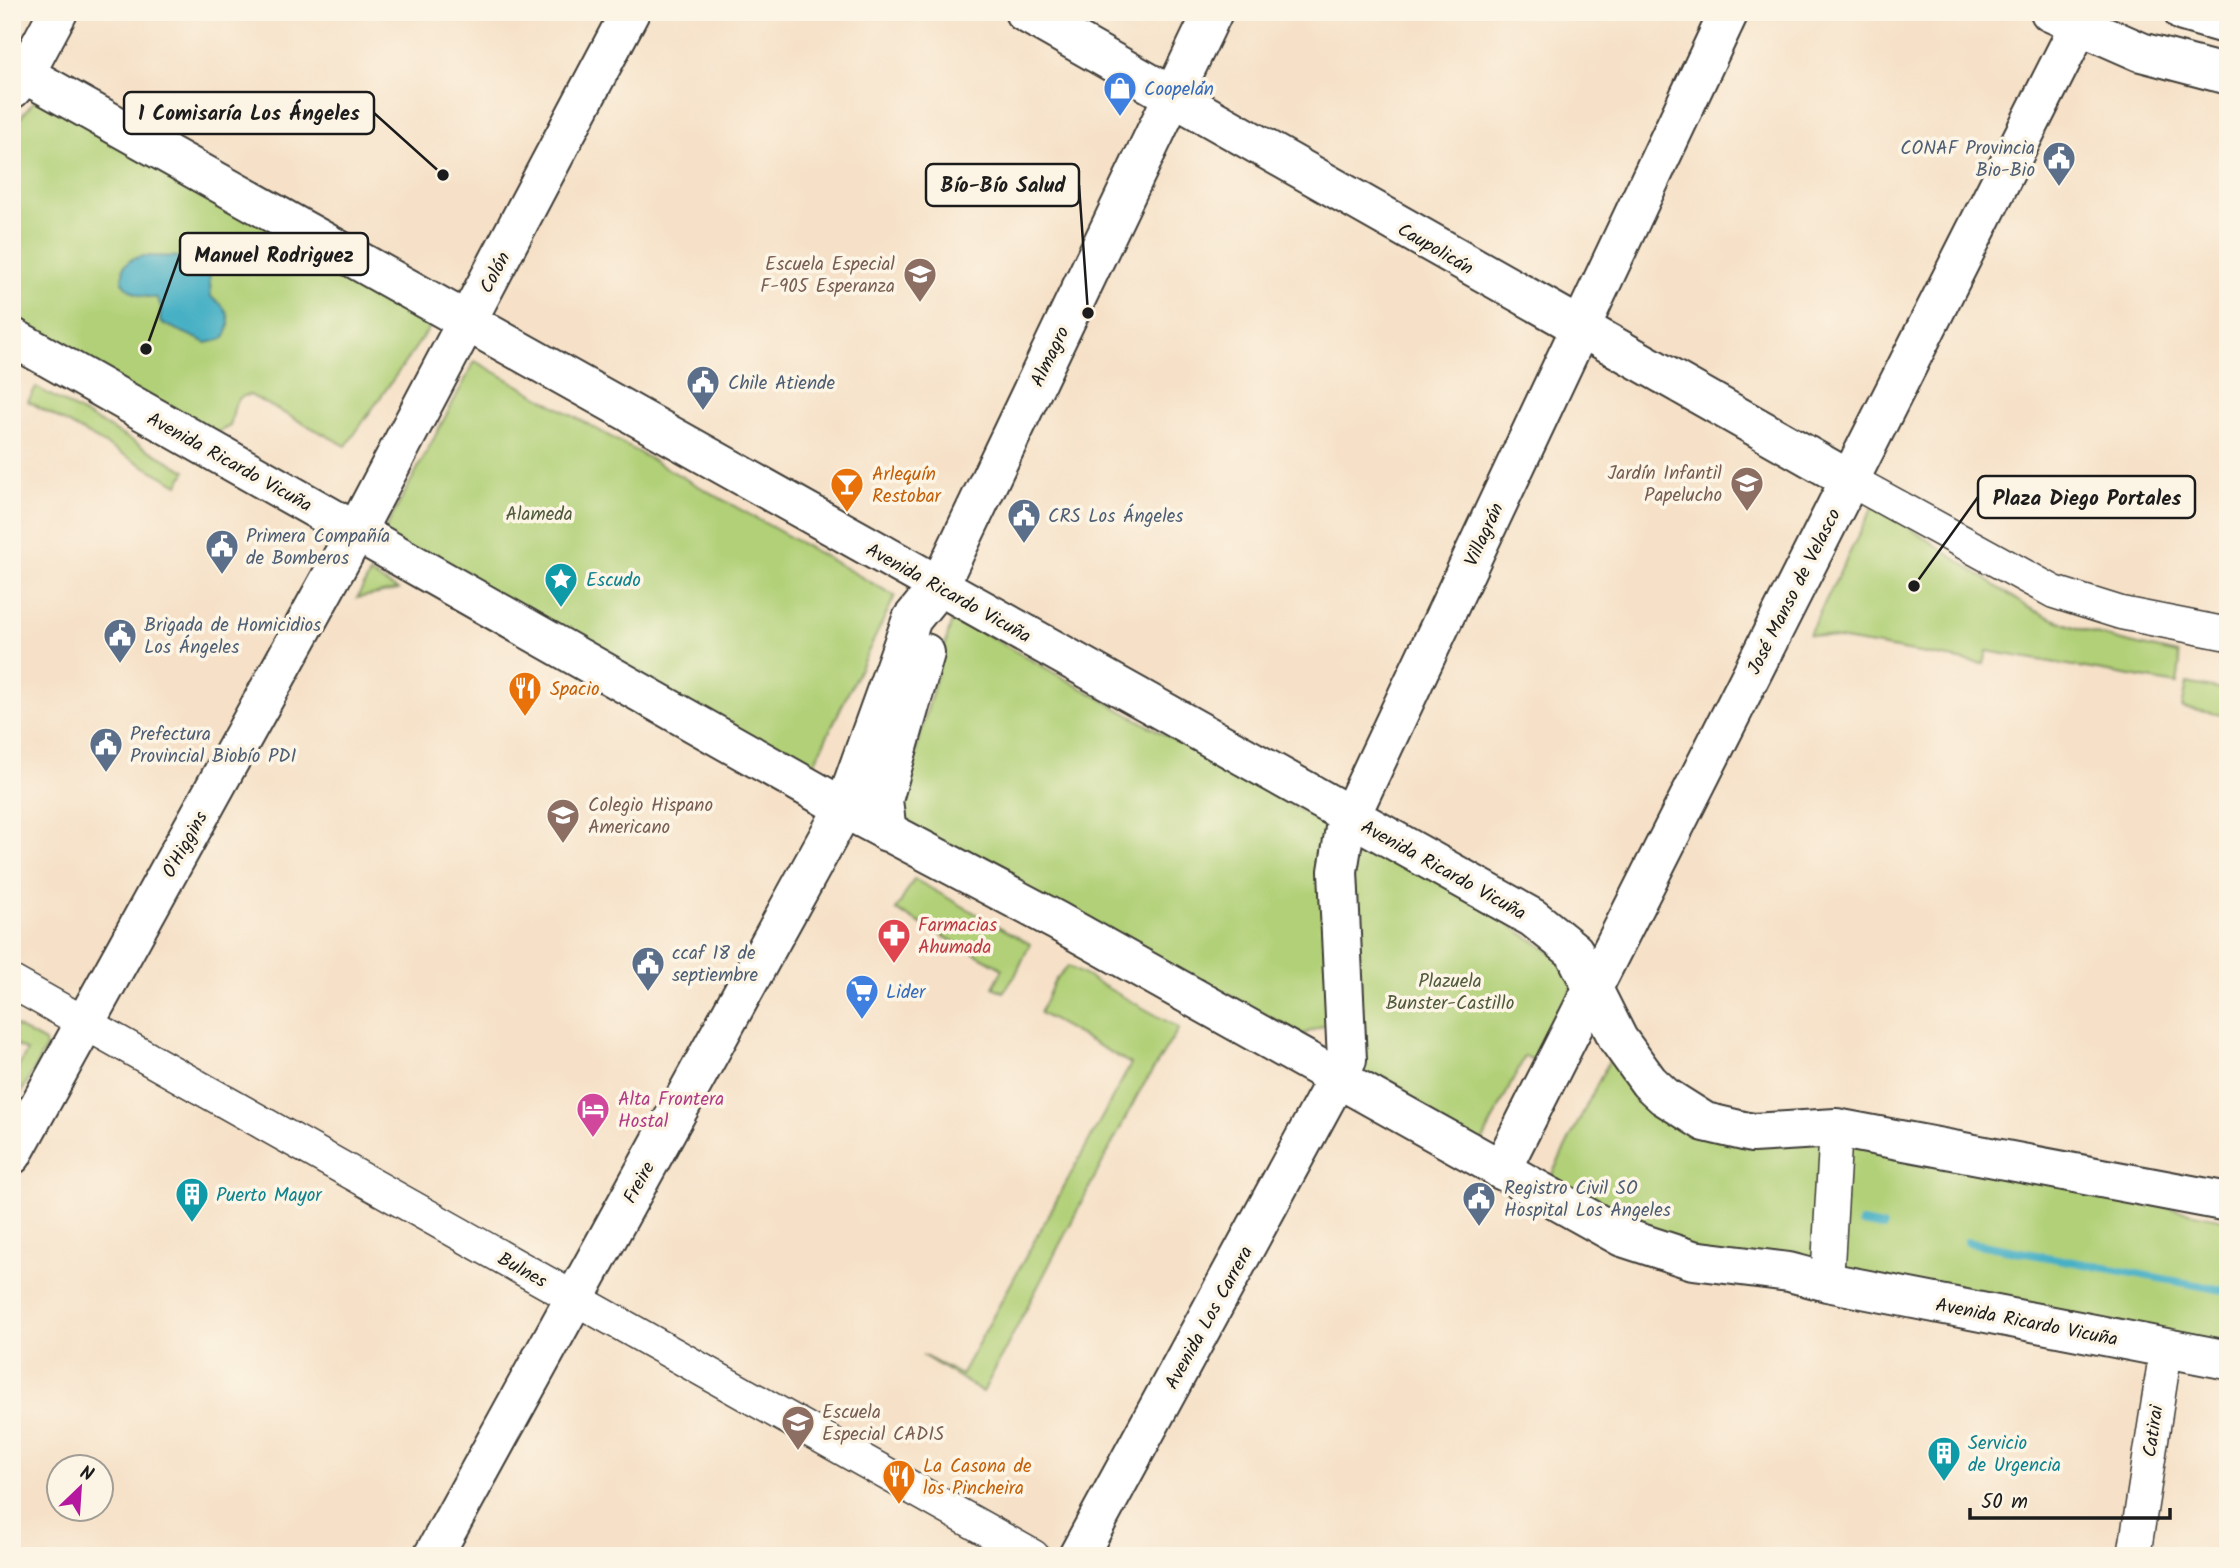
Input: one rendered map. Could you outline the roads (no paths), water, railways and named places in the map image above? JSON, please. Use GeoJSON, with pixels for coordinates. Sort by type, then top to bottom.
{"type":"FeatureCollection","features":[{"type":"Feature","properties":{"kind":"main road"},"geometry":{"type":"LineString","coordinates":[[17,76],[58,12]]}},
{"type":"Feature","properties":{"kind":"main road","name":"Colón"},"geometry":{"type":"LineString","coordinates":[[356,532],[630,12]]}},
{"type":"Feature","properties":{"kind":"main road","name":"Caupolicán"},"geometry":{"type":"LineString","coordinates":[[1024,12],[1579,330],[1850,480]]}},
{"type":"Feature","properties":{"kind":"main road","name":"Almagro"},"geometry":{"type":"LineString","coordinates":[[844,808],[912,619],[939,586],[1213,12]]}},
{"type":"Feature","properties":{"kind":"main road","name":"Villagrán"},"geometry":{"type":"LineString","coordinates":[[1338,1078],[1347,1060],[1339,857],[1350,816],[1729,12]]}},
{"type":"Feature","properties":{"kind":"main road"},"geometry":{"type":"LineString","coordinates":[[2183,12],[2228,25]]}},
{"type":"Feature","properties":{"kind":"main road"},"geometry":{"type":"LineString","coordinates":[[2072,17],[2141,52],[2228,75]]}},
{"type":"Feature","properties":{"kind":"main road","name":"José Manso de Velasco"},"geometry":{"type":"LineString","coordinates":[[1500,1170],[1850,480],[2072,17]]}},
{"type":"Feature","properties":{"kind":"main road","name":"Avenida Ricardo Vicuña"},"geometry":{"type":"LineString","coordinates":[[17,76],[467,322],[1350,816],[1552,932],[1574,951],[1618,1039],[1634,1063],[1664,1096],[1694,1116],[1729,1129],[1752,1133],[1836,1128],[2228,1202]]}},
{"type":"Feature","properties":{"kind":"main road","name":"Avenida Ricardo Vicuña"},"geometry":{"type":"LineString","coordinates":[[12,337],[844,808],[1057,921],[1604,1228],[1644,1246],[1713,1265],[1789,1272],[1827,1282],[2228,1360]]}},
{"type":"Feature","properties":{"kind":"main road","name":"O'Higgins"},"geometry":{"type":"LineString","coordinates":[[12,1155],[356,532]]}},
{"type":"Feature","properties":{"kind":"main road","name":"Almagro"},"geometry":{"type":"LineString","coordinates":[[887,832],[883,800],[932,626],[939,586]]}},
{"type":"Feature","properties":{"kind":"main road","name":"Freire"},"geometry":{"type":"LineString","coordinates":[[433,1556],[844,808]]}},
{"type":"Feature","properties":{"kind":"main road"},"geometry":{"type":"LineString","coordinates":[[1243,1025],[1275,1037],[1318,1034],[1333,1019],[1344,996]]}},
{"type":"Feature","properties":{"kind":"main road","name":"Avenida Los Carrera"},"geometry":{"type":"LineString","coordinates":[[1078,1556],[1338,1078]]}},
{"type":"Feature","properties":{"kind":"street"},"geometry":{"type":"LineString","coordinates":[[1850,480],[2054,592],[2122,613],[2228,634]]}},
{"type":"Feature","properties":{"kind":"street","name":"Bulnes"},"geometry":{"type":"LineString","coordinates":[[12,982],[1033,1556]]}},
{"type":"Feature","properties":{"kind":"street"},"geometry":{"type":"LineString","coordinates":[[1827,1282],[1836,1128]]}},
{"type":"Feature","properties":{"kind":"street","name":"Catirai"},"geometry":{"type":"LineString","coordinates":[[2134,1556],[2166,1349]]}},
{"type":"Feature","properties":{"kind":"water"},"geometry":{"type":"Polygon","coordinates":[[[144,256],[189,257],[209,268],[211,297],[228,315],[229,327],[223,339],[207,343],[164,324],[160,321],[161,306],[157,298],[138,295],[122,282],[124,266],[132,259],[144,256]]]}},
{"type":"Feature","properties":{"kind":"waterway"},"geometry":{"type":"LineString","coordinates":[[1862,1223],[1883,1227]]}},
{"type":"Feature","properties":{"kind":"waterway"},"geometry":{"type":"LineString","coordinates":[[1967,1242],[2228,1291]]}},
{"type":"Feature","properties":{"kind":"place","name":"Coopelán"},"geometry":{"type":"Point","coordinates":[1120,118]}},
{"type":"Feature","properties":{"kind":"place","name":"1 Comisaría Los Ángeles"},"geometry":{"type":"Point","coordinates":[443,175]}},
{"type":"Feature","properties":{"kind":"place","name":"CONAF Provincia Bio-Bio"},"geometry":{"type":"Point","coordinates":[2059,188]}},
{"type":"Feature","properties":{"kind":"place","name":"Escuela Especial F-905 Esperanza"},"geometry":{"type":"Point","coordinates":[920,304]}},
{"type":"Feature","properties":{"kind":"place","name":"Bío-Bío Salud"},"geometry":{"type":"Point","coordinates":[1088,313]}},
{"type":"Feature","properties":{"kind":"place","name":"Manuel Rodriguez"},"geometry":{"type":"Point","coordinates":[146,349]}},
{"type":"Feature","properties":{"kind":"place","name":"Chile Atiende"},"geometry":{"type":"Point","coordinates":[703,412]}},
{"type":"Feature","properties":{"kind":"place","name":"Jardín Infantil Papelucho"},"geometry":{"type":"Point","coordinates":[1747,513]}},
{"type":"Feature","properties":{"kind":"place","name":"Arlequín Restobar"},"geometry":{"type":"Point","coordinates":[847,514]}},
{"type":"Feature","properties":{"kind":"place","name":"CRS Los Ángeles"},"geometry":{"type":"Point","coordinates":[1024,545]}},
{"type":"Feature","properties":{"kind":"place","name":"Primera Compañía de Bomberos"},"geometry":{"type":"Point","coordinates":[222,576]}},
{"type":"Feature","properties":{"kind":"place","name":"Plaza Diego Portales"},"geometry":{"type":"Point","coordinates":[1914,586]}},
{"type":"Feature","properties":{"kind":"place","name":"Escudo"},"geometry":{"type":"Point","coordinates":[561,609]}},
{"type":"Feature","properties":{"kind":"place","name":"Brigada de Homicidios Los Ángeles"},"geometry":{"type":"Point","coordinates":[120,665]}},
{"type":"Feature","properties":{"kind":"place","name":"Spacio"},"geometry":{"type":"Point","coordinates":[525,718]}},
{"type":"Feature","properties":{"kind":"place","name":"Prefectura Provincial Biobío PDI"},"geometry":{"type":"Point","coordinates":[106,774]}},
{"type":"Feature","properties":{"kind":"place","name":"Colegio Hispano Americano"},"geometry":{"type":"Point","coordinates":[563,845]}},
{"type":"Feature","properties":{"kind":"place","name":"Farmacias Ahumada"},"geometry":{"type":"Point","coordinates":[894,965]}},
{"type":"Feature","properties":{"kind":"place","name":"ccaf 18 de septiembre"},"geometry":{"type":"Point","coordinates":[648,993]}},
{"type":"Feature","properties":{"kind":"place","name":"Lider"},"geometry":{"type":"Point","coordinates":[862,1021]}},
{"type":"Feature","properties":{"kind":"place","name":"Alta Frontera Hostal"},"geometry":{"type":"Point","coordinates":[593,1139]}},
{"type":"Feature","properties":{"kind":"place","name":"Puerto Mayor"},"geometry":{"type":"Point","coordinates":[192,1224]}},
{"type":"Feature","properties":{"kind":"place","name":"Registro Civil SO Hospital Los Angeles"},"geometry":{"type":"Point","coordinates":[1479,1228]}},
{"type":"Feature","properties":{"kind":"place","name":"Escuela Especial CADIS"},"geometry":{"type":"Point","coordinates":[798,1452]}},
{"type":"Feature","properties":{"kind":"place","name":"Servicio de Urgencia"},"geometry":{"type":"Point","coordinates":[1944,1483]}},
{"type":"Feature","properties":{"kind":"place","name":"La Casona de los Pincheira"},"geometry":{"type":"Point","coordinates":[899,1506]}},
{"type":"Feature","properties":{"kind":"park label","name":"Alameda"},"geometry":{"type":"Point","coordinates":[539,513]}},
{"type":"Feature","properties":{"kind":"park label","name":"Plazuela Bunster-Castillo"},"geometry":{"type":"Point","coordinates":[1450,991]}}]}
